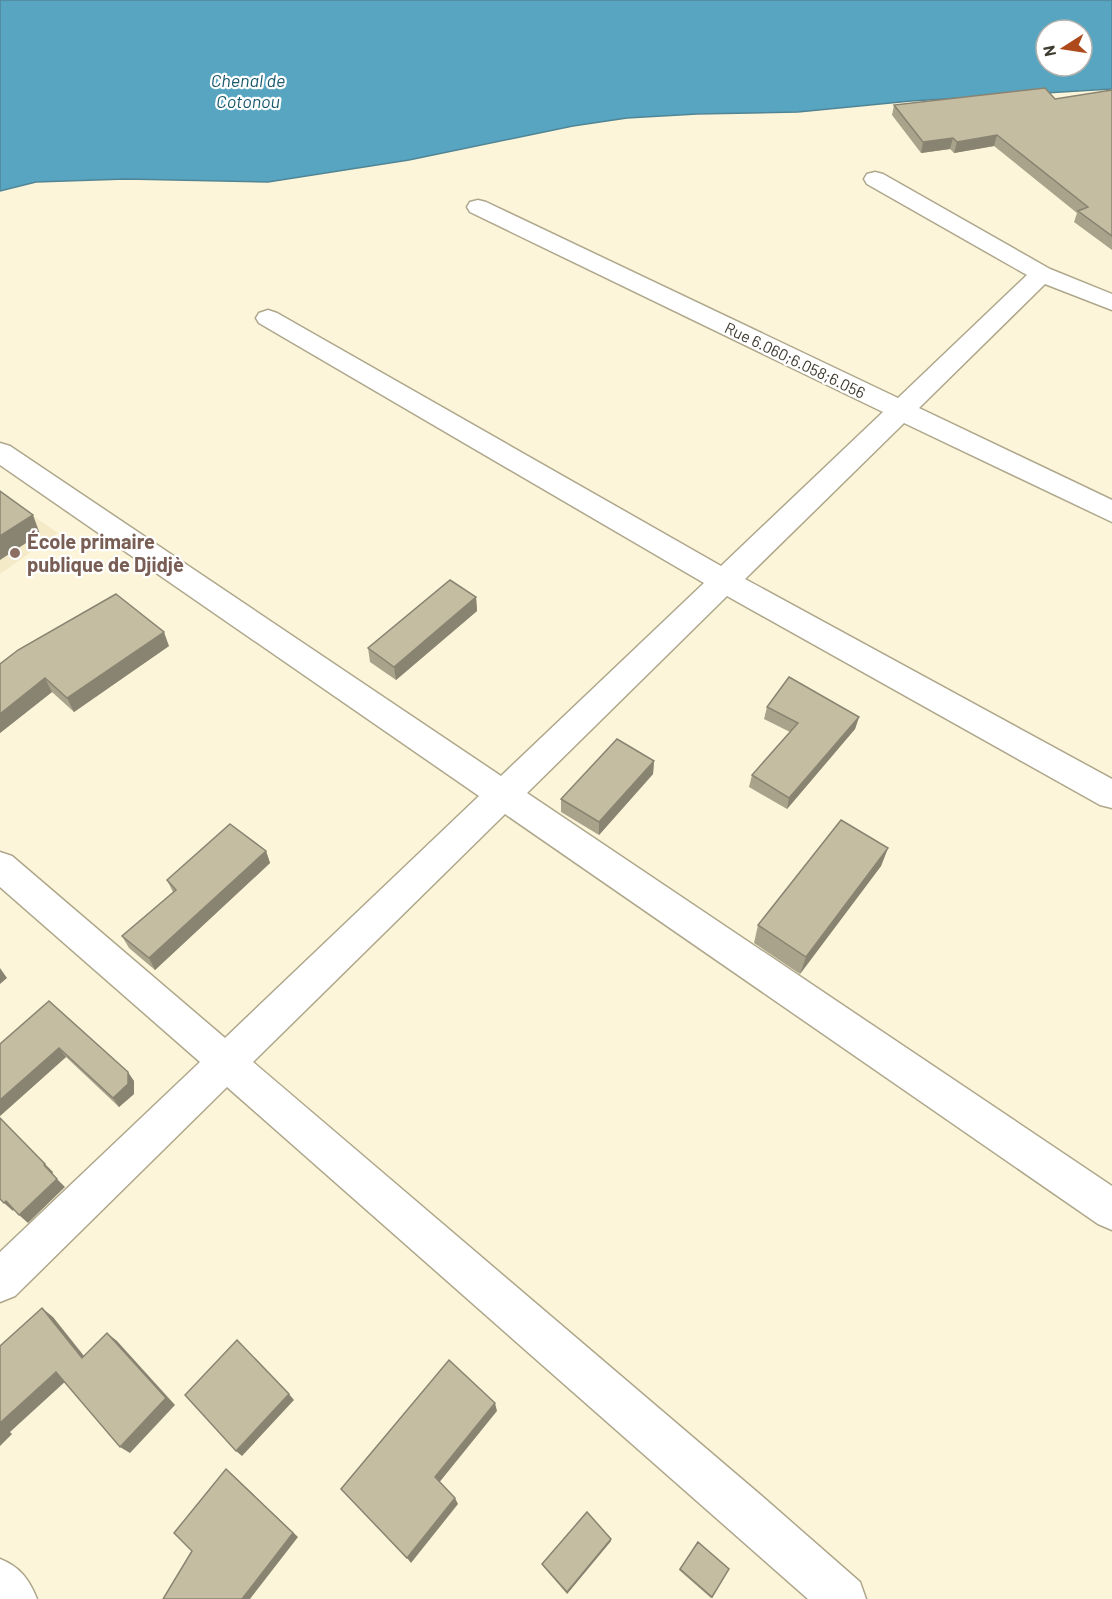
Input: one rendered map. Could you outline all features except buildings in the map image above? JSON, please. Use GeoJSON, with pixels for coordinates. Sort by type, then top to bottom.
{"type":"FeatureCollection","features":[{"type":"Feature","properties":{"kind":"street"},"geometry":{"type":"LineString","coordinates":[[875,180],[1042,274],[1112,303]]}},
{"type":"Feature","properties":{"kind":"street","name":"Rue 6.060;6.058;6.056"},"geometry":{"type":"LineString","coordinates":[[478,207],[1112,512]]}},
{"type":"Feature","properties":{"kind":"street"},"geometry":{"type":"LineString","coordinates":[[0,1281],[1042,274]]}},
{"type":"Feature","properties":{"kind":"street"},"geometry":{"type":"LineString","coordinates":[[268,318],[724,582],[1112,795]]}},
{"type":"Feature","properties":{"kind":"street"},"geometry":{"type":"LineString","coordinates":[[0,452],[1112,1210]]}},
{"type":"Feature","properties":{"kind":"street"},"geometry":{"type":"LineString","coordinates":[[0,866],[747,1513],[843,1599]]}},
{"type":"Feature","properties":{"kind":"street"},"geometry":{"type":"LineString","coordinates":[[0,1582],[14,1599]]}},
{"type":"Feature","properties":{"kind":"shaded area","name":"École primaire publique de Djidjè"},"geometry":{"type":"Polygon","coordinates":[[[0,493],[58,533],[0,574],[0,493]]]}},
{"type":"Feature","properties":{"kind":"water","name":"Chenal de Cotonou"},"geometry":{"type":"Polygon","coordinates":[[[0,0],[1112,0],[1112,89],[911,101],[798,112],[627,118],[573,126],[409,160],[268,182],[126,179],[36,182],[0,191],[0,0]]]}},
{"type":"Feature","properties":{"kind":"place","name":"École primaire publique de Djidjè"},"geometry":{"type":"Point","coordinates":[15,553]}}]}
